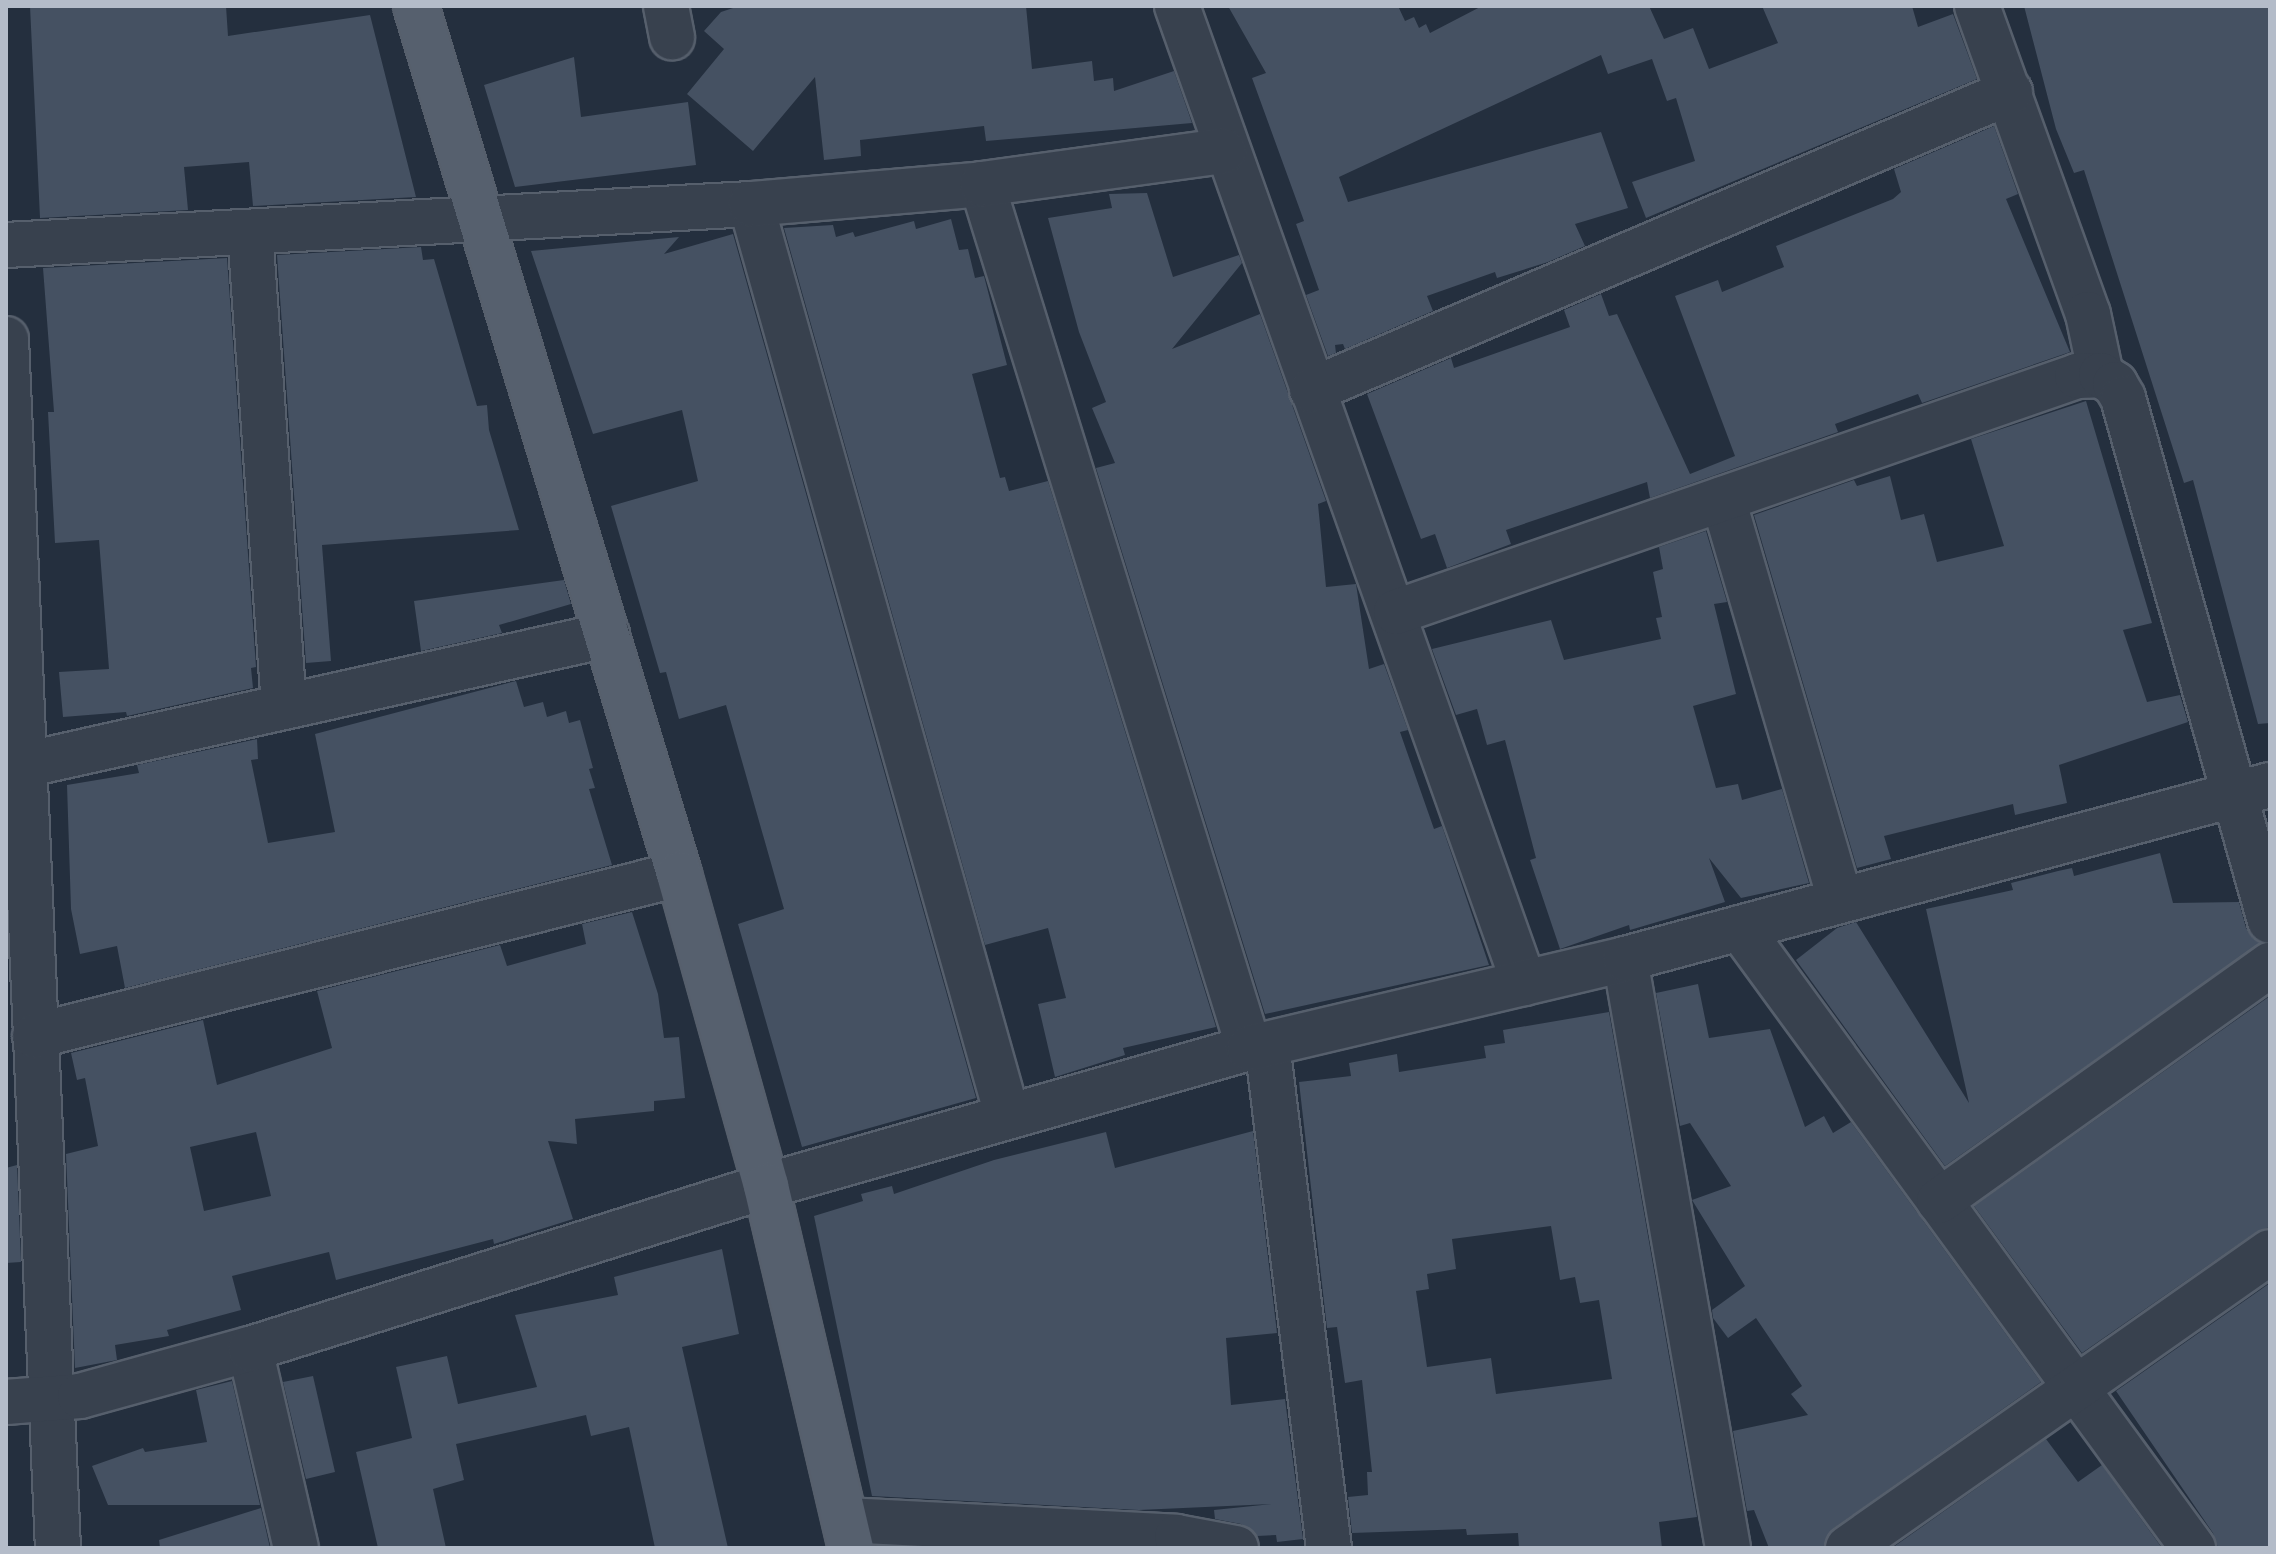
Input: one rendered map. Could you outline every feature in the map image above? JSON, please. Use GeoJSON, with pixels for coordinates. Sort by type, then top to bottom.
{"type":"FeatureCollection","features":[{"type":"Feature","properties":{"kind":"main road"},"geometry":{"type":"LineString","coordinates":[[416,6],[679,874],[766,1186],[848,1534]]}},
{"type":"Feature","properties":{"kind":"street"},"geometry":{"type":"LineString","coordinates":[[1177,6],[1224,151],[1396,612],[1524,983]]}},
{"type":"Feature","properties":{"kind":"street"},"geometry":{"type":"LineString","coordinates":[[1977,6],[2088,314],[2101,375]]}},
{"type":"Feature","properties":{"kind":"street"},"geometry":{"type":"LineString","coordinates":[[1312,390],[2010,92]]}},
{"type":"Feature","properties":{"kind":"street"},"geometry":{"type":"LineString","coordinates":[[6,245],[751,204],[982,184],[1224,151]]}},
{"type":"Feature","properties":{"kind":"street"},"geometry":{"type":"LineString","coordinates":[[982,184],[1258,1046],[1329,1548]]}},
{"type":"Feature","properties":{"kind":"street"},"geometry":{"type":"LineString","coordinates":[[751,204],[1007,1115]]}},
{"type":"Feature","properties":{"kind":"street"},"geometry":{"type":"LineString","coordinates":[[250,232],[284,707]]}},
{"type":"Feature","properties":{"kind":"street"},"geometry":{"type":"LineString","coordinates":[[6,339],[13,768],[35,1036],[22,1092],[52,1400],[58,1548]]}},
{"type":"Feature","properties":{"kind":"street"},"geometry":{"type":"LineString","coordinates":[[1396,612],[2077,376],[2101,375],[2115,384],[2123,398],[2255,791],[2270,921]]}},
{"type":"Feature","properties":{"kind":"street"},"geometry":{"type":"LineString","coordinates":[[1723,499],[1840,900]]}},
{"type":"Feature","properties":{"kind":"street"},"geometry":{"type":"LineString","coordinates":[[13,768],[607,635]]}},
{"type":"Feature","properties":{"kind":"street"},"geometry":{"type":"LineString","coordinates":[[6,1402],[52,1400],[250,1349],[766,1186],[1258,1046],[1625,959],[2255,791]]}},
{"type":"Feature","properties":{"kind":"street"},"geometry":{"type":"LineString","coordinates":[[35,1036],[679,874]]}},
{"type":"Feature","properties":{"kind":"street"},"geometry":{"type":"LineString","coordinates":[[1740,928],[2193,1548]]}},
{"type":"Feature","properties":{"kind":"street"},"geometry":{"type":"LineString","coordinates":[[1625,959],[1728,1548]]}},
{"type":"Feature","properties":{"kind":"street"},"geometry":{"type":"LineString","coordinates":[[1939,1201],[2270,965]]}},
{"type":"Feature","properties":{"kind":"street"},"geometry":{"type":"LineString","coordinates":[[1848,1548],[2270,1252]]}},
{"type":"Feature","properties":{"kind":"street"},"geometry":{"type":"LineString","coordinates":[[250,1349],[296,1548]]}},
{"type":"Feature","properties":{"kind":"street"},"geometry":{"type":"LineString","coordinates":[[848,1534],[1178,1542],[1236,1548]]}},
{"type":"Feature","properties":{"kind":"building"},"geometry":{"type":"Polygon","coordinates":[[[30,6],[226,6],[228,36],[370,15],[416,197],[253,206],[249,162],[184,167],[188,210],[40,218],[30,6]]]}},
{"type":"Feature","properties":{"kind":"building"},"geometry":{"type":"Polygon","coordinates":[[[739,6],[1026,6],[1032,69],[1092,61],[1094,81],[1113,78],[1114,91],[1174,71],[1192,123],[986,141],[984,126],[860,140],[861,156],[824,160],[815,77],[753,151],[687,94],[724,49],[704,31],[721,12],[739,6]]]}},
{"type":"Feature","properties":{"kind":"building"},"geometry":{"type":"Polygon","coordinates":[[[1228,6],[1398,6],[1405,21],[1414,17],[1419,28],[1426,24],[1430,33],[1482,6],[1649,6],[1664,39],[1693,28],[1709,69],[1778,43],[1762,6],[1912,6],[1918,27],[1953,14],[1977,79],[1646,218],[1632,182],[1695,161],[1676,98],[1667,101],[1652,59],[1608,74],[1601,55],[1339,177],[1348,202],[1601,132],[1628,208],[1575,224],[1585,246],[1548,262],[1497,278],[1495,272],[1427,296],[1433,311],[1345,349],[1343,344],[1335,345],[1336,353],[1328,356],[1306,295],[1319,290],[1296,224],[1304,221],[1252,78],[1266,73],[1228,6]]]}},
{"type":"Feature","properties":{"kind":"building"},"geometry":{"type":"Polygon","coordinates":[[[2024,6],[2270,6],[2270,723],[2258,724],[2193,480],[2184,483],[2084,170],[2074,173],[2056,129],[2024,6]]]}},
{"type":"Feature","properties":{"kind":"building"},"geometry":{"type":"Polygon","coordinates":[[[574,57],[581,117],[688,102],[696,165],[515,187],[484,85],[574,57]]]}},
{"type":"Feature","properties":{"kind":"building"},"geometry":{"type":"Polygon","coordinates":[[[1994,126],[2018,194],[2006,199],[2070,352],[1922,403],[1918,394],[1835,424],[1838,432],[1650,498],[1647,482],[1506,530],[1511,544],[1447,568],[1435,534],[1421,539],[1367,394],[1451,358],[1454,368],[1570,327],[1564,310],[1601,294],[1609,316],[1617,314],[1690,474],[1735,456],[1675,296],[1718,280],[1722,292],[1784,267],[1776,246],[1893,199],[1901,192],[1894,169],[1994,126]]]}},
{"type":"Feature","properties":{"kind":"building"},"geometry":{"type":"Polygon","coordinates":[[[1147,193],[1173,277],[1239,255],[1242,263],[1172,349],[1260,314],[1326,501],[1318,504],[1326,587],[1356,584],[1369,669],[1384,664],[1408,730],[1400,732],[1434,829],[1442,826],[1489,965],[1265,1014],[1096,468],[1115,463],[1092,408],[1106,402],[1079,332],[1048,218],[1112,208],[1109,194],[1147,193]]]}},
{"type":"Feature","properties":{"kind":"building"},"geometry":{"type":"Polygon","coordinates":[[[951,219],[959,250],[968,249],[975,278],[984,276],[1007,365],[972,374],[1000,478],[1005,477],[1009,491],[1048,481],[1216,1027],[1123,1048],[1125,1055],[1055,1077],[1038,1004],[1066,998],[1048,928],[985,945],[784,228],[833,225],[836,237],[853,232],[855,237],[914,221],[916,229],[951,219]]]}},
{"type":"Feature","properties":{"kind":"building"},"geometry":{"type":"Polygon","coordinates":[[[733,234],[976,1098],[802,1147],[738,924],[784,909],[726,705],[679,719],[666,672],[660,673],[611,506],[698,481],[682,410],[593,434],[531,251],[679,237],[664,254],[733,234]]]}},
{"type":"Feature","properties":{"kind":"building"},"geometry":{"type":"Polygon","coordinates":[[[421,247],[423,260],[434,259],[477,406],[487,405],[489,430],[519,530],[322,545],[331,661],[306,663],[277,255],[421,247]]]}},
{"type":"Feature","properties":{"kind":"building"},"geometry":{"type":"Polygon","coordinates":[[[227,258],[256,667],[251,668],[253,688],[127,716],[126,712],[63,717],[59,672],[109,669],[99,540],[55,543],[48,412],[54,412],[43,268],[227,258]]]}},
{"type":"Feature","properties":{"kind":"building"},"geometry":{"type":"Polygon","coordinates":[[[2086,401],[2152,623],[2123,630],[2147,702],[2180,695],[2188,722],[2059,765],[2067,803],[2015,815],[2013,804],[1884,836],[1891,859],[1857,868],[1754,515],[1854,480],[1857,486],[1890,476],[1901,520],[1924,514],[1937,562],[2004,546],[1971,439],[2086,401]]]}},
{"type":"Feature","properties":{"kind":"building"},"geometry":{"type":"Polygon","coordinates":[[[1706,531],[1727,602],[1714,604],[1736,694],[1693,706],[1716,788],[1738,784],[1742,800],[1782,789],[1809,883],[1741,898],[1709,858],[1725,902],[1630,930],[1629,925],[1560,949],[1530,860],[1536,858],[1505,740],[1487,745],[1477,709],[1456,715],[1432,649],[1551,620],[1564,660],[1661,639],[1656,618],[1662,617],[1653,572],[1663,569],[1659,547],[1706,531]]]}},
{"type":"Feature","properties":{"kind":"building"},"geometry":{"type":"Polygon","coordinates":[[[564,580],[571,604],[499,625],[502,633],[421,651],[414,601],[564,580]]]}},
{"type":"Feature","properties":{"kind":"building"},"geometry":{"type":"Polygon","coordinates":[[[516,681],[524,707],[543,702],[547,717],[566,711],[569,723],[580,720],[593,768],[589,769],[595,788],[589,789],[612,865],[125,988],[117,946],[80,954],[71,909],[67,785],[139,773],[137,765],[257,739],[258,759],[251,760],[268,843],[335,832],[315,734],[516,681]]]}},
{"type":"Feature","properties":{"kind":"building"},"geometry":{"type":"Polygon","coordinates":[[[2160,853],[2173,903],[2239,902],[2246,928],[2260,943],[1945,1166],[1796,960],[1837,928],[1856,922],[1969,1103],[1926,909],[2013,890],[2011,883],[2058,871],[2072,868],[2074,876],[2160,853]]]}},
{"type":"Feature","properties":{"kind":"building"},"geometry":{"type":"Polygon","coordinates":[[[632,912],[658,994],[664,1038],[679,1037],[685,1098],[654,1101],[654,1111],[575,1119],[577,1144],[548,1141],[573,1219],[494,1244],[493,1239],[336,1280],[329,1252],[232,1276],[241,1310],[167,1330],[169,1336],[115,1345],[117,1360],[75,1368],[66,1154],[98,1146],[85,1078],[77,1080],[71,1053],[203,1020],[217,1085],[332,1048],[317,991],[500,945],[507,966],[586,944],[582,924],[632,912]],[[256,1132],[190,1147],[204,1211],[271,1196],[256,1132]]]}},
{"type":"Feature","properties":{"kind":"building"},"geometry":{"type":"Polygon","coordinates":[[[1698,984],[1709,1038],[1770,1029],[1805,1127],[1824,1116],[1833,1133],[1851,1122],[2041,1382],[1834,1528],[1823,1548],[1769,1548],[1754,1510],[1747,1511],[1733,1431],[1808,1415],[1791,1394],[1802,1386],[1756,1318],[1728,1338],[1713,1318],[1712,1310],[1745,1286],[1692,1200],[1731,1186],[1690,1123],[1680,1126],[1656,993],[1698,984]]]}},
{"type":"Feature","properties":{"kind":"building"},"geometry":{"type":"Polygon","coordinates":[[[2270,996],[2270,1227],[2256,1232],[2082,1353],[1974,1206],[2270,996]]]}},
{"type":"Feature","properties":{"kind":"building"},"geometry":{"type":"Polygon","coordinates":[[[1609,1012],[1697,1517],[1659,1522],[1662,1548],[1519,1548],[1518,1533],[1467,1535],[1466,1529],[1352,1533],[1348,1497],[1368,1495],[1367,1472],[1372,1472],[1362,1380],[1345,1383],[1337,1327],[1327,1328],[1299,1082],[1351,1076],[1349,1063],[1397,1054],[1399,1072],[1486,1058],[1484,1046],[1505,1043],[1503,1030],[1609,1012]],[[1551,1226],[1452,1239],[1456,1269],[1427,1274],[1429,1289],[1416,1291],[1427,1367],[1491,1358],[1496,1394],[1612,1379],[1599,1300],[1580,1303],[1575,1277],[1560,1280],[1551,1226]]]}},
{"type":"Feature","properties":{"kind":"building"},"geometry":{"type":"Polygon","coordinates":[[[1253,1131],[1277,1333],[1226,1338],[1231,1405],[1285,1399],[1303,1539],[1277,1542],[1276,1535],[1257,1536],[1241,1524],[1215,1519],[1214,1510],[1273,1504],[1139,1510],[872,1496],[814,1216],[863,1201],[861,1194],[892,1186],[894,1194],[994,1160],[1106,1132],[1115,1168],[1253,1131]]]}},
{"type":"Feature","properties":{"kind":"building"},"geometry":{"type":"Polygon","coordinates":[[[17,1165],[21,1262],[6,1263],[6,1168],[17,1165]]]}},
{"type":"Feature","properties":{"kind":"building"},"geometry":{"type":"Polygon","coordinates":[[[722,1249],[739,1334],[682,1347],[728,1548],[655,1548],[629,1427],[591,1436],[586,1415],[456,1444],[464,1480],[433,1489],[446,1548],[378,1548],[356,1452],[412,1438],[396,1367],[447,1356],[458,1404],[537,1387],[515,1315],[618,1295],[614,1277],[722,1249]]]}},
{"type":"Feature","properties":{"kind":"building"},"geometry":{"type":"Polygon","coordinates":[[[2270,1283],[2270,1548],[2218,1548],[2213,1533],[2116,1391],[2270,1283]]]}},
{"type":"Feature","properties":{"kind":"building"},"geometry":{"type":"Polygon","coordinates":[[[313,1376],[335,1472],[306,1479],[283,1382],[313,1376]]]}},
{"type":"Feature","properties":{"kind":"building"},"geometry":{"type":"Polygon","coordinates":[[[232,1381],[260,1505],[108,1505],[92,1466],[143,1448],[145,1452],[207,1442],[196,1390],[232,1381]]]}},
{"type":"Feature","properties":{"kind":"building"},"geometry":{"type":"Polygon","coordinates":[[[2046,1439],[2078,1482],[2102,1465],[2162,1548],[1892,1548],[2046,1439]]]}},
{"type":"Feature","properties":{"kind":"building"},"geometry":{"type":"Polygon","coordinates":[[[261,1508],[270,1548],[160,1548],[159,1540],[261,1508]]]}}]}
